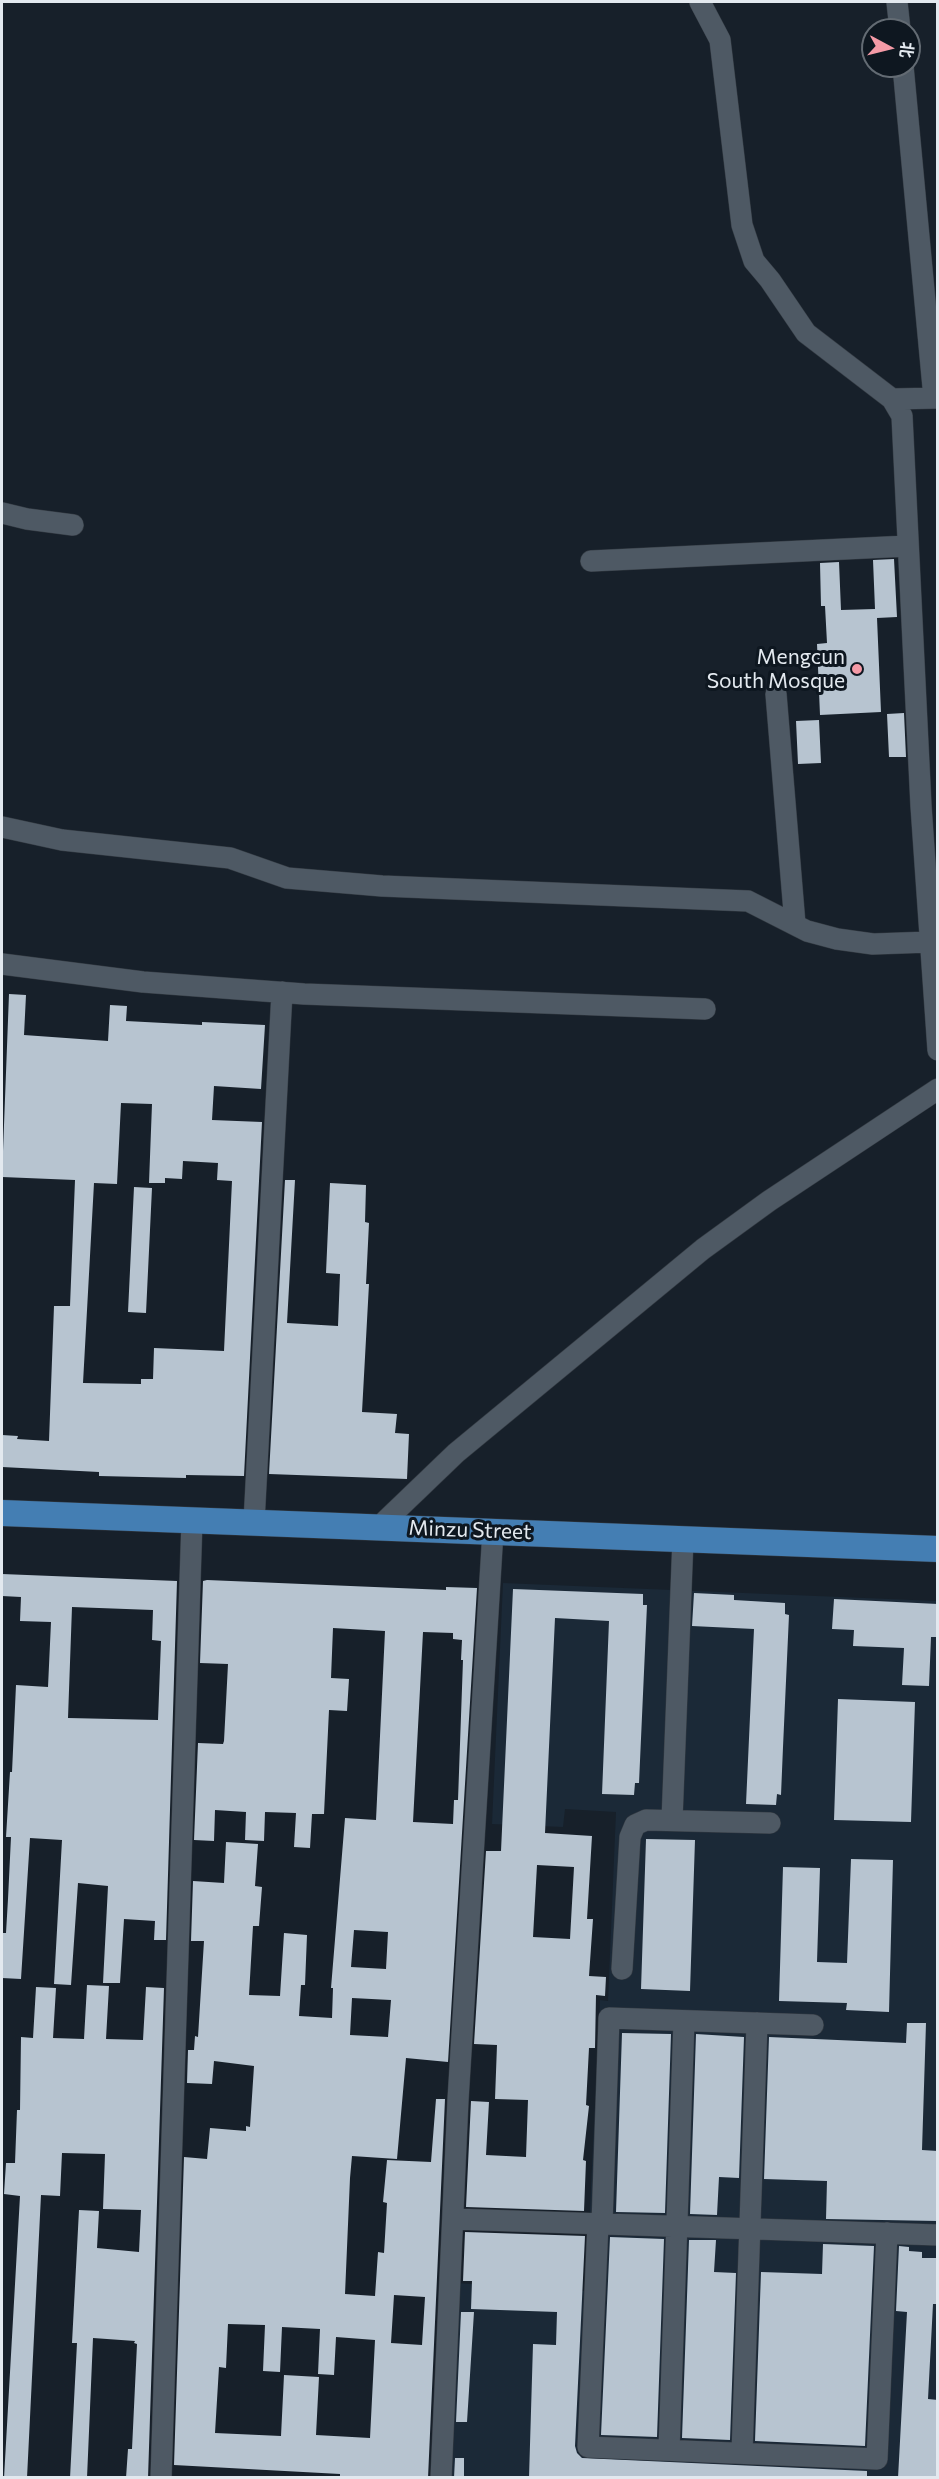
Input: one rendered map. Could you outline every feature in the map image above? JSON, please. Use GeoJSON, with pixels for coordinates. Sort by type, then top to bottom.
{"type":"FeatureCollection","features":[{"type":"Feature","properties":{"kind":"main road","name":"Minzu Street"},"geometry":{"type":"LineString","coordinates":[[2,1513],[938,1549]]}},
{"type":"Feature","properties":{"kind":"street"},"geometry":{"type":"LineString","coordinates":[[700,2],[720,40],[742,225],[754,261],[770,280],[806,333],[892,399],[902,416],[921,806],[938,1050]]}},
{"type":"Feature","properties":{"kind":"street"},"geometry":{"type":"LineString","coordinates":[[897,2],[899,18]]}},
{"type":"Feature","properties":{"kind":"street"},"geometry":{"type":"LineString","coordinates":[[892,399],[936,398],[904,78]]}},
{"type":"Feature","properties":{"kind":"street"},"geometry":{"type":"LineString","coordinates":[[2,513],[73,525]]}},
{"type":"Feature","properties":{"kind":"street"},"geometry":{"type":"LineString","coordinates":[[591,561],[908,546]]}},
{"type":"Feature","properties":{"kind":"street"},"geometry":{"type":"LineString","coordinates":[[776,694],[795,924]]}},
{"type":"Feature","properties":{"kind":"street"},"geometry":{"type":"LineString","coordinates":[[2,827],[62,840],[230,858],[287,878],[382,886],[748,900],[807,931],[837,939],[873,944],[930,942]]}},
{"type":"Feature","properties":{"kind":"street"},"geometry":{"type":"LineString","coordinates":[[2,964],[143,982],[282,993],[705,1009]]}},
{"type":"Feature","properties":{"kind":"street"},"geometry":{"type":"LineString","coordinates":[[254,1522],[282,993]]}},
{"type":"Feature","properties":{"kind":"street"},"geometry":{"type":"LineString","coordinates":[[380,1527],[456,1453],[703,1249],[769,1201],[938,1089]]}},
{"type":"Feature","properties":{"kind":"street"},"geometry":{"type":"LineString","coordinates":[[161,2478],[192,1520]]}},
{"type":"Feature","properties":{"kind":"street"},"geometry":{"type":"LineString","coordinates":[[441,2478],[453,2219],[493,1531]]}},
{"type":"Feature","properties":{"kind":"street"},"geometry":{"type":"LineString","coordinates":[[672,1820],[683,1539]]}},
{"type":"Feature","properties":{"kind":"street"},"geometry":{"type":"LineString","coordinates":[[622,1969],[630,1837],[634,1825],[646,1820],[770,1823]]}},
{"type":"Feature","properties":{"kind":"street"},"geometry":{"type":"LineString","coordinates":[[813,2025],[609,2018],[588,2447],[877,2459],[887,2234]]}},
{"type":"Feature","properties":{"kind":"street"},"geometry":{"type":"LineString","coordinates":[[669,2450],[684,2021]]}},
{"type":"Feature","properties":{"kind":"street"},"geometry":{"type":"LineString","coordinates":[[742,2453],[757,2023]]}},
{"type":"Feature","properties":{"kind":"street"},"geometry":{"type":"LineString","coordinates":[[453,2219],[938,2235]]}},
{"type":"Feature","properties":{"kind":"shaded area"},"geometry":{"type":"Polygon","coordinates":[[[503,1583],[937,1601],[937,2477],[449,2478],[456,2283],[586,2291],[600,2000],[608,2001],[616,1812],[565,1809],[563,1827],[492,1824],[503,1583]]]}},
{"type":"Feature","properties":{"kind":"building"},"geometry":{"type":"Polygon","coordinates":[[[894,559],[897,617],[877,618],[881,712],[820,715],[817,644],[827,643],[825,606],[821,606],[820,563],[839,562],[841,610],[875,609],[873,560],[894,559]]]}},
{"type":"Feature","properties":{"kind":"building"},"geometry":{"type":"Polygon","coordinates":[[[904,713],[906,757],[889,757],[887,714],[904,713]]]}},
{"type":"Feature","properties":{"kind":"building"},"geometry":{"type":"Polygon","coordinates":[[[819,720],[821,763],[798,764],[796,721],[819,720]]]}},
{"type":"Feature","properties":{"kind":"building"},"geometry":{"type":"Polygon","coordinates":[[[9,994],[26,995],[24,1035],[108,1041],[110,1005],[127,1006],[126,1021],[202,1025],[202,1022],[265,1025],[261,1089],[214,1086],[212,1120],[262,1122],[244,1476],[186,1475],[186,1478],[99,1476],[99,1472],[2,1467],[2,1435],[18,1436],[17,1439],[49,1441],[54,1306],[70,1306],[75,1180],[2,1177],[9,994]],[[121,1103],[117,1184],[94,1183],[83,1383],[141,1384],[141,1379],[153,1379],[154,1348],[224,1351],[232,1181],[217,1180],[218,1163],[183,1161],[182,1179],[165,1178],[165,1183],[149,1183],[152,1104],[121,1103]]]}},
{"type":"Feature","properties":{"kind":"building"},"geometry":{"type":"Polygon","coordinates":[[[285,1180],[295,1180],[287,1323],[338,1326],[340,1274],[326,1273],[330,1183],[366,1185],[365,1222],[369,1223],[366,1284],[369,1284],[362,1412],[397,1414],[395,1433],[409,1434],[407,1479],[269,1474],[285,1180]]]}},
{"type":"Feature","properties":{"kind":"building"},"geometry":{"type":"Polygon","coordinates":[[[134,1187],[152,1188],[146,1313],[128,1312],[134,1187]]]}},
{"type":"Feature","properties":{"kind":"building"},"geometry":{"type":"Polygon","coordinates":[[[2,1574],[177,1581],[166,1940],[154,1940],[155,1921],[124,1919],[120,1983],[103,1983],[108,1886],[78,1883],[71,1985],[54,1984],[62,1840],[30,1838],[21,1979],[2,1978],[2,1933],[6,1933],[11,1837],[6,1837],[16,1685],[48,1687],[51,1622],[20,1621],[21,1597],[2,1596],[2,1574]],[[72,1607],[68,1718],[158,1720],[161,1641],[152,1640],[153,1610],[72,1607]]]}},
{"type":"Feature","properties":{"kind":"building"},"geometry":{"type":"Polygon","coordinates":[[[203,1581],[446,1590],[446,1587],[477,1588],[448,2062],[406,2058],[397,2159],[352,2156],[350,2178],[345,2294],[375,2296],[378,2252],[384,2253],[387,2203],[383,2202],[387,2160],[431,2162],[436,2099],[445,2099],[428,2478],[340,2478],[340,2474],[174,2465],[184,2157],[207,2159],[210,2128],[246,2131],[246,2126],[250,2127],[254,2066],[214,2061],[212,2084],[187,2083],[188,2050],[194,2050],[195,2036],[198,2037],[204,1941],[191,1941],[193,1881],[224,1883],[226,1842],[258,1844],[255,1886],[262,1887],[259,1926],[253,1926],[249,1995],[280,1996],[284,1933],[307,1935],[305,1985],[301,1985],[299,2016],[332,2018],[333,1988],[331,1988],[345,1818],[376,1820],[385,1631],[333,1628],[331,1678],[349,1679],[347,1711],[329,1710],[324,1814],[312,1814],[310,1848],[294,1847],[296,1813],[265,1812],[264,1841],[245,1840],[246,1812],[215,1810],[214,1841],[194,1840],[198,1743],[223,1744],[228,1664],[200,1663],[203,1581]],[[423,1632],[413,1822],[453,1824],[454,1800],[458,1800],[463,1660],[461,1660],[462,1640],[453,1639],[453,1633],[423,1632]],[[354,1930],[351,1967],[386,1969],[388,1932],[354,1930]],[[352,1998],[350,2035],[388,2037],[391,2000],[352,1998]],[[394,2295],[391,2343],[422,2345],[425,2297],[394,2295]],[[228,2324],[226,2368],[219,2367],[215,2433],[281,2436],[284,2375],[319,2377],[316,2435],[370,2438],[375,2340],[336,2337],[334,2375],[318,2374],[320,2329],[282,2327],[280,2372],[263,2371],[265,2325],[228,2324]]]}},
{"type":"Feature","properties":{"kind":"building"},"geometry":{"type":"Polygon","coordinates":[[[513,1589],[643,1594],[643,1605],[647,1605],[639,1783],[635,1783],[634,1795],[602,1794],[609,1621],[555,1618],[545,1833],[592,1836],[587,1919],[593,1919],[589,1976],[606,1977],[605,1996],[596,1995],[595,2048],[589,2048],[586,2105],[589,2106],[583,2160],[586,2161],[584,2211],[466,2207],[471,2101],[489,2102],[486,2155],[526,2157],[528,2100],[495,2099],[497,2045],[474,2044],[486,1851],[501,1851],[513,1589]],[[537,1865],[533,1937],[570,1939],[574,1867],[537,1865]]]}},
{"type":"Feature","properties":{"kind":"building"},"geometry":{"type":"Polygon","coordinates":[[[694,1593],[734,1595],[734,1600],[785,1603],[785,1614],[789,1615],[781,1795],[777,1794],[776,1805],[746,1804],[754,1629],[692,1626],[694,1593]]]}},
{"type":"Feature","properties":{"kind":"building"},"geometry":{"type":"Polygon","coordinates":[[[834,1599],[938,1604],[938,1637],[931,1637],[929,1686],[902,1685],[904,1648],[853,1646],[854,1630],[832,1629],[834,1599]]]}},
{"type":"Feature","properties":{"kind":"building"},"geometry":{"type":"Polygon","coordinates":[[[838,1699],[915,1702],[911,1822],[834,1820],[838,1699]]]}},
{"type":"Feature","properties":{"kind":"building"},"geometry":{"type":"Polygon","coordinates":[[[646,1839],[695,1840],[690,1991],[641,1989],[646,1839]]]}},
{"type":"Feature","properties":{"kind":"building"},"geometry":{"type":"Polygon","coordinates":[[[851,1859],[893,1860],[889,2012],[846,2010],[847,2003],[779,2001],[783,1867],[820,1868],[817,1962],[847,1963],[851,1859]]]}},
{"type":"Feature","properties":{"kind":"building"},"geometry":{"type":"Polygon","coordinates":[[[87,1985],[109,1986],[106,2039],[143,2040],[146,1987],[164,1988],[148,2478],[126,2478],[128,2449],[132,2449],[137,2344],[134,2343],[135,2341],[93,2338],[87,2478],[70,2478],[77,2343],[72,2343],[79,2210],[99,2211],[97,2248],[139,2252],[141,2210],[103,2209],[105,2154],[62,2153],[60,2196],[41,2195],[27,2478],[4,2478],[20,2196],[4,2194],[6,2163],[15,2163],[17,2110],[20,2110],[21,2037],[33,2038],[36,1987],[56,1988],[53,2038],[84,2039],[87,1985]]]}},
{"type":"Feature","properties":{"kind":"building"},"geometry":{"type":"Polygon","coordinates":[[[907,2023],[926,2023],[922,2150],[938,2151],[938,2221],[826,2219],[827,2181],[764,2179],[769,2037],[906,2043],[907,2023]]]}},
{"type":"Feature","properties":{"kind":"building"},"geometry":{"type":"Polygon","coordinates":[[[622,2033],[671,2034],[665,2213],[616,2212],[622,2033]]]}},
{"type":"Feature","properties":{"kind":"building"},"geometry":{"type":"Polygon","coordinates":[[[696,2034],[744,2037],[739,2178],[719,2177],[717,2215],[690,2214],[696,2034]]]}},
{"type":"Feature","properties":{"kind":"building"},"geometry":{"type":"Polygon","coordinates":[[[465,2232],[585,2236],[575,2446],[582,2458],[867,2471],[867,2478],[529,2478],[533,2344],[556,2345],[557,2312],[471,2309],[472,2281],[463,2281],[465,2232]]]}},
{"type":"Feature","properties":{"kind":"building"},"geometry":{"type":"Polygon","coordinates":[[[610,2237],[664,2239],[657,2437],[601,2435],[610,2237]]]}},
{"type":"Feature","properties":{"kind":"building"},"geometry":{"type":"Polygon","coordinates":[[[689,2240],[716,2240],[714,2272],[736,2273],[730,2440],[682,2438],[689,2240]]]}},
{"type":"Feature","properties":{"kind":"building"},"geometry":{"type":"Polygon","coordinates":[[[823,2244],[874,2246],[865,2446],[755,2441],[761,2272],[822,2274],[823,2244]]]}},
{"type":"Feature","properties":{"kind":"building"},"geometry":{"type":"Polygon","coordinates":[[[899,2246],[909,2247],[909,2251],[922,2252],[922,2258],[938,2258],[938,2304],[933,2304],[928,2399],[938,2400],[938,2478],[898,2478],[907,2312],[896,2311],[899,2246]]]}},
{"type":"Feature","properties":{"kind":"building"},"geometry":{"type":"Polygon","coordinates":[[[461,2312],[474,2312],[467,2422],[456,2422],[461,2312]]]}},
{"type":"Feature","properties":{"kind":"building"},"geometry":{"type":"Polygon","coordinates":[[[455,2458],[464,2458],[464,2478],[454,2478],[455,2458]]]}},
{"type":"Feature","properties":{"kind":"place","name":"Mengcun South Mosque"},"geometry":{"type":"Point","coordinates":[857,669]}}]}
